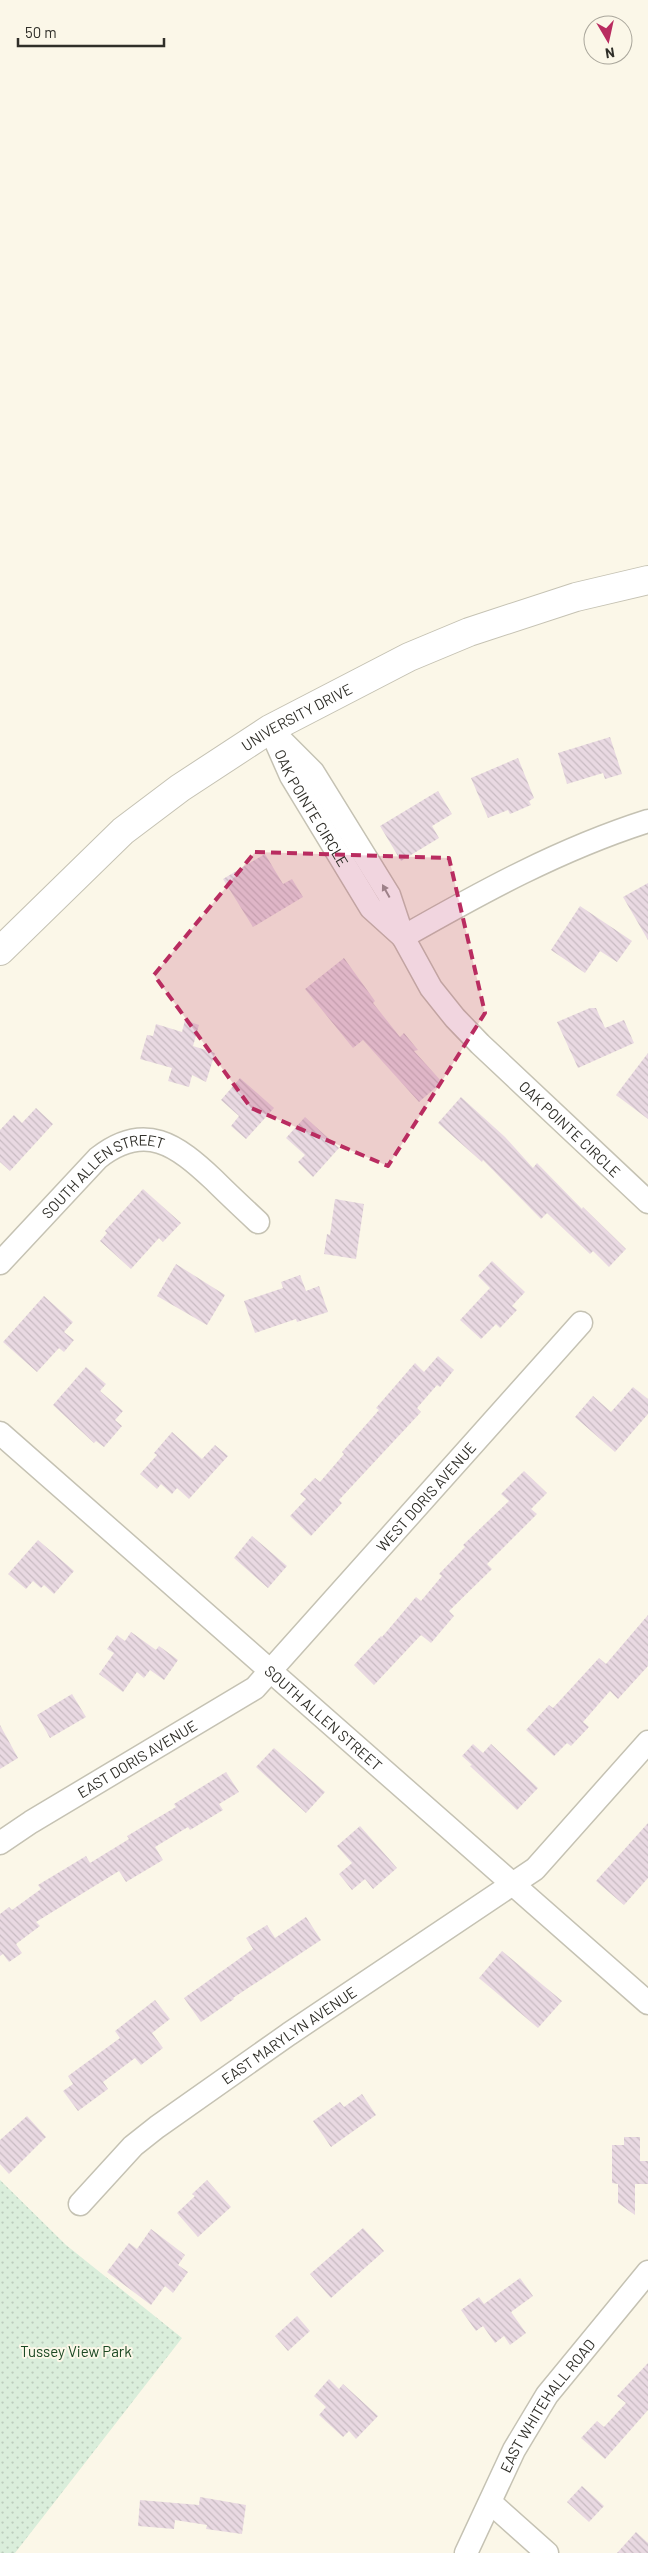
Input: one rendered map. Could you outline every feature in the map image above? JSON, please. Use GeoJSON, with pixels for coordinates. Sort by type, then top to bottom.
{"type":"FeatureCollection","features":[{"type":"Feature","properties":{"kind":"main road","name":"UNIVERSITY DRIVE"},"geometry":{"type":"LineString","coordinates":[[0,951],[123,831],[180,788],[270,729],[409,657],[469,632],[576,597],[648,580]]}},
{"type":"Feature","properties":{"kind":"street","name":"OAK POINTE CIRCLE"},"geometry":{"type":"LineString","coordinates":[[270,729],[313,772],[389,896],[403,937],[432,988],[455,1018],[480,1044],[648,1202]]}},
{"type":"Feature","properties":{"kind":"street"},"geometry":{"type":"LineString","coordinates":[[403,937],[518,874],[566,851],[648,822]]}},
{"type":"Feature","properties":{"kind":"street","name":"SOUTH ALLEN STREET"},"geometry":{"type":"LineString","coordinates":[[0,1263],[98,1158],[112,1148],[138,1139],[163,1142],[175,1147],[204,1171],[258,1222]]}},
{"type":"Feature","properties":{"kind":"street","name":"WEST DORIS AVENUE"},"geometry":{"type":"LineString","coordinates":[[271,1672],[581,1323]]}},
{"type":"Feature","properties":{"kind":"street","name":"SOUTH ALLEN STREET"},"geometry":{"type":"LineString","coordinates":[[5,1444],[271,1672],[648,2003]]}},
{"type":"Feature","properties":{"kind":"street","name":"EAST DORIS AVENUE"},"geometry":{"type":"LineString","coordinates":[[0,1843],[255,1688],[271,1672]]}},
{"type":"Feature","properties":{"kind":"street","name":"EAST MARYLYN AVENUE"},"geometry":{"type":"LineString","coordinates":[[80,2204],[133,2146],[158,2127],[535,1869],[648,1742]]}},
{"type":"Feature","properties":{"kind":"street","name":"EAST WHITEHALL ROAD"},"geometry":{"type":"LineString","coordinates":[[466,2553],[514,2450],[547,2395],[648,2272]]}},
{"type":"Feature","properties":{"kind":"street"},"geometry":{"type":"LineString","coordinates":[[491,2502],[547,2553]]}},
{"type":"Feature","properties":{"kind":"highlighted area"},"geometry":{"type":"Polygon","coordinates":[[[255,852],[449,858],[485,1013],[388,1166],[251,1108],[154,975],[255,852]]]}},
{"type":"Feature","properties":{"kind":"green space","name":"Tussey View Park"},"geometry":{"type":"Polygon","coordinates":[[[0,2180],[66,2245],[182,2338],[15,2553],[0,2553],[0,2180]]]}},
{"type":"Feature","properties":{"kind":"building"},"geometry":{"type":"Polygon","coordinates":[[[610,737],[622,774],[605,779],[603,773],[567,784],[558,753],[610,737]]]}},
{"type":"Feature","properties":{"kind":"building"},"geometry":{"type":"Polygon","coordinates":[[[518,758],[534,798],[529,801],[531,805],[510,814],[508,810],[488,818],[471,778],[518,758]]]}},
{"type":"Feature","properties":{"kind":"building"},"geometry":{"type":"Polygon","coordinates":[[[438,791],[452,814],[432,826],[439,838],[401,861],[380,826],[438,791]]]}},
{"type":"Feature","properties":{"kind":"building"},"geometry":{"type":"Polygon","coordinates":[[[265,854],[283,884],[292,879],[303,897],[253,927],[223,879],[265,854]]]}},
{"type":"Feature","properties":{"kind":"building"},"geometry":{"type":"Polygon","coordinates":[[[648,883],[648,940],[623,897],[648,883]]]}},
{"type":"Feature","properties":{"kind":"building"},"geometry":{"type":"Polygon","coordinates":[[[580,906],[632,941],[617,962],[600,951],[585,973],[551,950],[580,906]]]}},
{"type":"Feature","properties":{"kind":"building"},"geometry":{"type":"Polygon","coordinates":[[[344,958],[375,1001],[373,1003],[400,1037],[404,1033],[418,1050],[414,1051],[442,1082],[419,1102],[363,1040],[353,1048],[305,989],[344,958]]]}},
{"type":"Feature","properties":{"kind":"building"},"geometry":{"type":"Polygon","coordinates":[[[590,1008],[596,1008],[605,1028],[624,1020],[634,1043],[578,1068],[557,1022],[590,1008]]]}},
{"type":"Feature","properties":{"kind":"building"},"geometry":{"type":"Polygon","coordinates":[[[185,1020],[199,1025],[193,1046],[215,1053],[206,1082],[192,1075],[189,1087],[168,1081],[172,1068],[140,1059],[147,1035],[153,1036],[156,1024],[182,1032],[185,1020]]]}},
{"type":"Feature","properties":{"kind":"building"},"geometry":{"type":"Polygon","coordinates":[[[648,1053],[648,1119],[616,1095],[648,1053]]]}},
{"type":"Feature","properties":{"kind":"building"},"geometry":{"type":"Polygon","coordinates":[[[240,1078],[274,1108],[246,1139],[231,1126],[239,1116],[221,1100],[240,1078]]]}},
{"type":"Feature","properties":{"kind":"building"},"geometry":{"type":"Polygon","coordinates":[[[461,1097],[505,1137],[533,1168],[537,1163],[582,1209],[583,1207],[626,1249],[609,1267],[593,1251],[590,1254],[547,1213],[541,1219],[483,1160],[482,1162],[438,1123],[461,1097]]]}},
{"type":"Feature","properties":{"kind":"building"},"geometry":{"type":"Polygon","coordinates":[[[36,1108],[53,1124],[10,1171],[0,1162],[0,1130],[14,1115],[22,1123],[36,1108]]]}},
{"type":"Feature","properties":{"kind":"building"},"geometry":{"type":"Polygon","coordinates":[[[305,1117],[339,1148],[313,1177],[298,1162],[305,1155],[286,1138],[305,1117]]]}},
{"type":"Feature","properties":{"kind":"building"},"geometry":{"type":"Polygon","coordinates":[[[143,1189],[181,1223],[163,1242],[159,1238],[131,1269],[100,1241],[107,1233],[105,1231],[143,1189]]]}},
{"type":"Feature","properties":{"kind":"building"},"geometry":{"type":"Polygon","coordinates":[[[335,1199],[364,1204],[356,1259],[324,1254],[327,1234],[330,1235],[335,1199]]]}},
{"type":"Feature","properties":{"kind":"building"},"geometry":{"type":"Polygon","coordinates":[[[492,1261],[525,1292],[512,1306],[517,1310],[500,1328],[496,1324],[481,1339],[460,1320],[490,1288],[478,1276],[492,1261]]]}},
{"type":"Feature","properties":{"kind":"building"},"geometry":{"type":"Polygon","coordinates":[[[176,1264],[225,1295],[207,1325],[157,1296],[176,1264]]]}},
{"type":"Feature","properties":{"kind":"building"},"geometry":{"type":"Polygon","coordinates":[[[300,1275],[306,1291],[319,1286],[328,1312],[297,1322],[296,1319],[255,1333],[244,1301],[283,1288],[281,1282],[300,1275]]]}},
{"type":"Feature","properties":{"kind":"building"},"geometry":{"type":"Polygon","coordinates":[[[44,1296],[73,1322],[64,1332],[74,1340],[64,1352],[59,1348],[37,1372],[3,1342],[44,1296]]]}},
{"type":"Feature","properties":{"kind":"building"},"geometry":{"type":"Polygon","coordinates":[[[438,1356],[454,1370],[440,1387],[437,1385],[417,1408],[421,1412],[339,1500],[342,1503],[311,1536],[290,1516],[306,1499],[300,1494],[315,1478],[320,1482],[344,1454],[342,1452],[379,1410],[376,1408],[415,1363],[424,1372],[438,1356]]]}},
{"type":"Feature","properties":{"kind":"building"},"geometry":{"type":"Polygon","coordinates":[[[86,1367],[106,1384],[100,1391],[123,1411],[115,1420],[122,1426],[104,1447],[96,1441],[94,1443],[53,1405],[86,1367]]]}},
{"type":"Feature","properties":{"kind":"building"},"geometry":{"type":"Polygon","coordinates":[[[633,1387],[648,1399],[648,1414],[615,1452],[575,1417],[593,1396],[611,1412],[633,1387]]]}},
{"type":"Feature","properties":{"kind":"building"},"geometry":{"type":"Polygon","coordinates":[[[172,1432],[202,1459],[215,1445],[228,1456],[189,1499],[177,1488],[172,1494],[161,1484],[157,1489],[140,1474],[157,1455],[154,1453],[172,1432]]]}},
{"type":"Feature","properties":{"kind":"building"},"geometry":{"type":"Polygon","coordinates":[[[524,1471],[547,1493],[531,1509],[537,1514],[487,1564],[492,1569],[449,1611],[454,1616],[431,1643],[421,1635],[374,1685],[354,1665],[382,1637],[416,1597],[421,1601],[442,1576],[439,1574],[465,1547],[463,1545],[509,1501],[501,1494],[524,1471]]]}},
{"type":"Feature","properties":{"kind":"building"},"geometry":{"type":"Polygon","coordinates":[[[252,1536],[287,1566],[268,1588],[234,1558],[252,1536]]]}},
{"type":"Feature","properties":{"kind":"building"},"geometry":{"type":"Polygon","coordinates":[[[38,1540],[74,1571],[54,1594],[44,1585],[41,1588],[33,1581],[26,1589],[8,1574],[38,1540]]]}},
{"type":"Feature","properties":{"kind":"building"},"geometry":{"type":"Polygon","coordinates":[[[648,1615],[648,1666],[618,1699],[610,1691],[583,1722],[589,1727],[571,1746],[567,1743],[554,1756],[526,1730],[549,1705],[553,1708],[599,1658],[606,1664],[648,1615]]]}},
{"type":"Feature","properties":{"kind":"building"},"geometry":{"type":"Polygon","coordinates":[[[131,1632],[156,1650],[159,1646],[178,1660],[164,1680],[150,1670],[144,1678],[137,1672],[123,1692],[99,1674],[114,1653],[107,1649],[117,1635],[125,1641],[131,1632]]]}},
{"type":"Feature","properties":{"kind":"building"},"geometry":{"type":"Polygon","coordinates":[[[72,1694],[86,1717],[50,1738],[37,1715],[72,1694]]]}},
{"type":"Feature","properties":{"kind":"building"},"geometry":{"type":"Polygon","coordinates":[[[0,1725],[18,1758],[0,1769],[0,1725]]]}},
{"type":"Feature","properties":{"kind":"building"},"geometry":{"type":"Polygon","coordinates":[[[473,1744],[483,1753],[491,1744],[538,1788],[517,1810],[470,1766],[472,1765],[462,1756],[473,1744]]]}},
{"type":"Feature","properties":{"kind":"building"},"geometry":{"type":"Polygon","coordinates":[[[274,1748],[325,1792],[306,1813],[256,1767],[274,1748]]]}},
{"type":"Feature","properties":{"kind":"building"},"geometry":{"type":"Polygon","coordinates":[[[226,1772],[239,1792],[219,1804],[223,1810],[190,1830],[188,1827],[155,1847],[163,1860],[126,1882],[119,1871],[36,1922],[40,1926],[16,1944],[22,1953],[9,1962],[3,1954],[0,1956],[0,1914],[9,1907],[12,1910],[41,1889],[38,1885],[86,1856],[90,1863],[129,1839],[127,1836],[176,1807],[174,1804],[226,1772]]]}},
{"type":"Feature","properties":{"kind":"building"},"geometry":{"type":"Polygon","coordinates":[[[648,1823],[648,1878],[624,1905],[596,1881],[648,1823]]]}},
{"type":"Feature","properties":{"kind":"building"},"geometry":{"type":"Polygon","coordinates":[[[360,1826],[397,1868],[373,1889],[365,1879],[352,1890],[339,1874],[352,1863],[337,1846],[360,1826]]]}},
{"type":"Feature","properties":{"kind":"building"},"geometry":{"type":"Polygon","coordinates":[[[306,1917],[321,1940],[233,1998],[201,2022],[184,1998],[253,1949],[246,1938],[267,1925],[275,1938],[306,1917]]]}},
{"type":"Feature","properties":{"kind":"building"},"geometry":{"type":"Polygon","coordinates":[[[502,1951],[562,2001],[538,2028],[479,1978],[502,1951]]]}},
{"type":"Feature","properties":{"kind":"building"},"geometry":{"type":"Polygon","coordinates":[[[155,2000],[170,2019],[152,2033],[163,2048],[141,2065],[135,2058],[103,2082],[108,2089],[78,2111],[63,2091],[73,2084],[68,2076],[120,2038],[115,2031],[155,2000]]]}},
{"type":"Feature","properties":{"kind":"building"},"geometry":{"type":"Polygon","coordinates":[[[362,2094],[376,2115],[331,2147],[313,2121],[340,2102],[344,2107],[362,2094]]]}},
{"type":"Feature","properties":{"kind":"building"},"geometry":{"type":"Polygon","coordinates":[[[27,2116],[46,2137],[9,2174],[0,2164],[0,2140],[27,2116]]]}},
{"type":"Feature","properties":{"kind":"building"},"geometry":{"type":"Polygon","coordinates":[[[624,2137],[640,2137],[640,2161],[648,2161],[648,2184],[635,2184],[635,2215],[618,2203],[618,2184],[612,2183],[612,2145],[624,2145],[624,2137]]]}},
{"type":"Feature","properties":{"kind":"building"},"geometry":{"type":"Polygon","coordinates":[[[207,2180],[231,2207],[198,2237],[177,2213],[195,2196],[192,2194],[207,2180]]]}},
{"type":"Feature","properties":{"kind":"building"},"geometry":{"type":"Polygon","coordinates":[[[363,2228],[384,2251],[331,2298],[310,2274],[363,2228]]]}},
{"type":"Feature","properties":{"kind":"building"},"geometry":{"type":"Polygon","coordinates":[[[151,2229],[185,2255],[178,2265],[188,2272],[173,2293],[165,2286],[151,2305],[107,2272],[129,2243],[137,2249],[151,2229]]]}},
{"type":"Feature","properties":{"kind":"building"},"geometry":{"type":"Polygon","coordinates":[[[520,2278],[533,2296],[511,2312],[526,2333],[510,2345],[504,2336],[495,2343],[483,2326],[476,2331],[461,2310],[479,2297],[484,2304],[520,2278]]]}},
{"type":"Feature","properties":{"kind":"building"},"geometry":{"type":"Polygon","coordinates":[[[297,2316],[310,2331],[288,2351],[275,2336],[297,2316]]]}},
{"type":"Feature","properties":{"kind":"building"},"geometry":{"type":"Polygon","coordinates":[[[648,2363],[648,2410],[605,2459],[581,2438],[597,2421],[604,2427],[626,2403],[617,2396],[648,2363]]]}},
{"type":"Feature","properties":{"kind":"building"},"geometry":{"type":"Polygon","coordinates":[[[329,2379],[339,2389],[343,2384],[378,2416],[356,2439],[349,2431],[343,2437],[319,2415],[326,2407],[314,2396],[329,2379]]]}},
{"type":"Feature","properties":{"kind":"building"},"geometry":{"type":"Polygon","coordinates":[[[582,2486],[604,2506],[589,2522],[567,2502],[582,2486]]]}},
{"type":"Feature","properties":{"kind":"building"},"geometry":{"type":"Polygon","coordinates":[[[200,2497],[246,2505],[242,2534],[206,2529],[207,2525],[175,2520],[174,2529],[138,2526],[140,2500],[199,2505],[200,2497]]]}},
{"type":"Feature","properties":{"kind":"building"},"geometry":{"type":"Polygon","coordinates":[[[636,2532],[648,2543],[648,2553],[617,2553],[636,2532]]]}}]}
